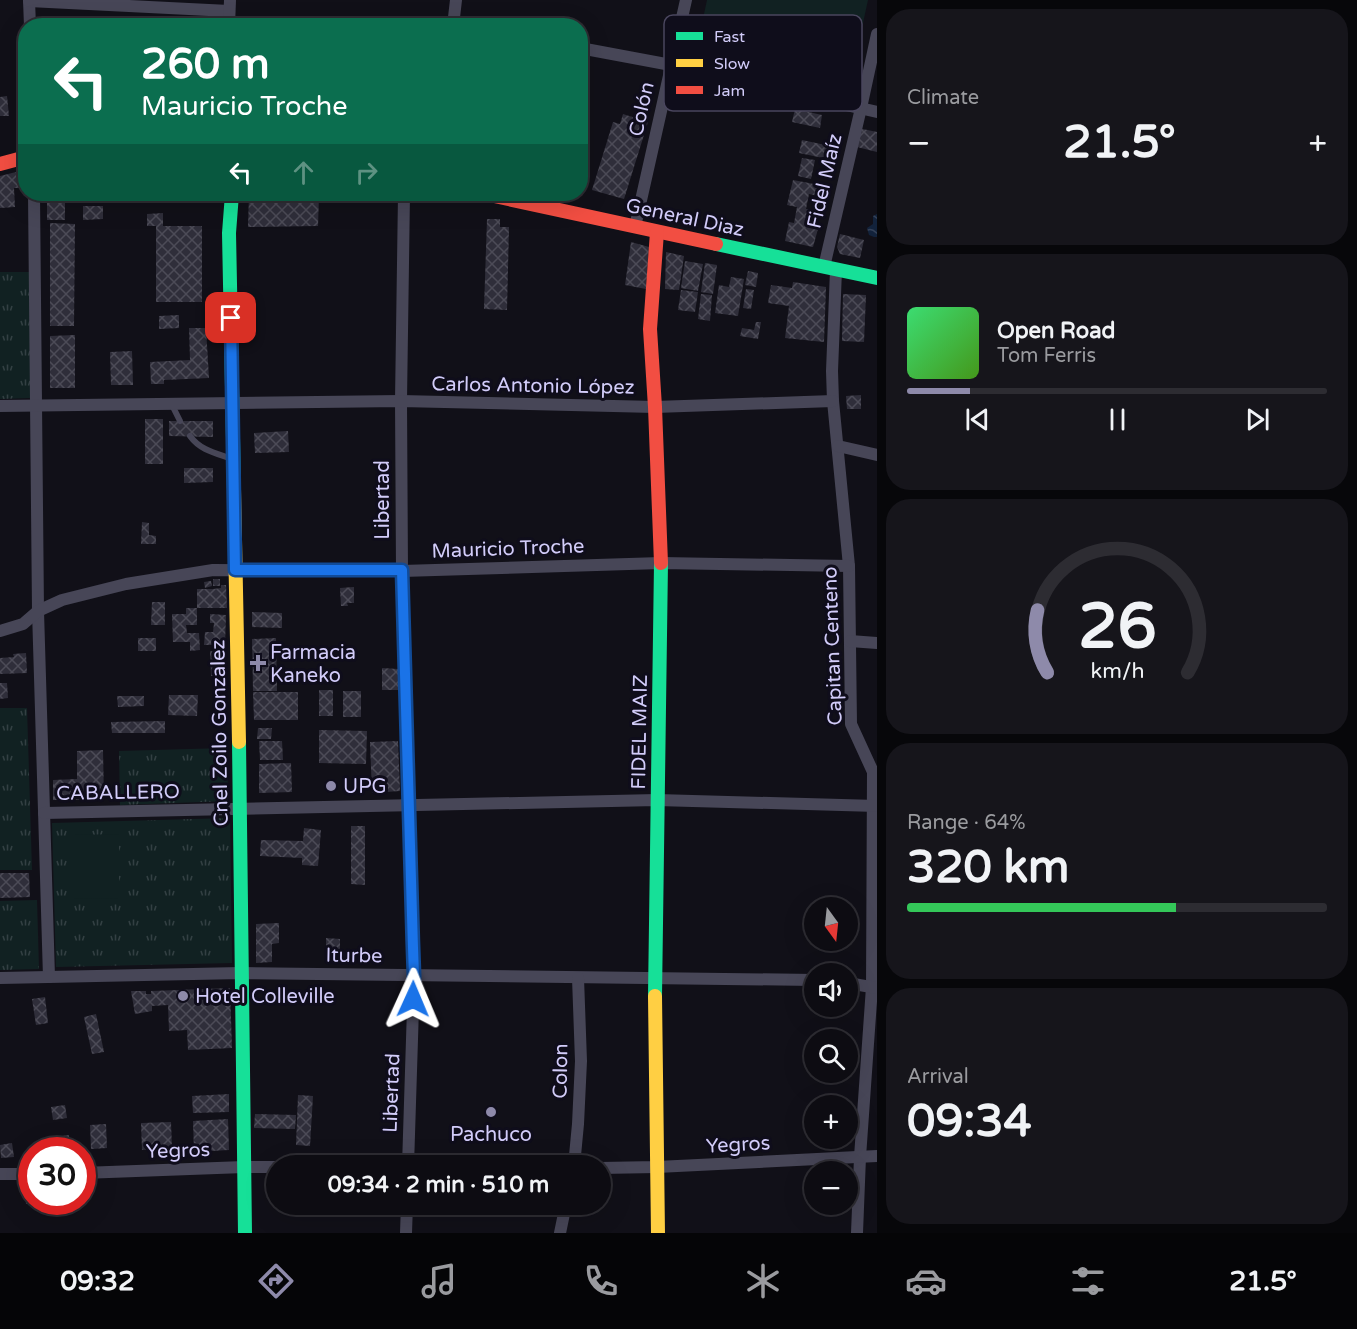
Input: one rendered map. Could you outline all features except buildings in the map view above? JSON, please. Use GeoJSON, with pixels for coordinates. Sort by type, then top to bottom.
{"type":"FeatureCollection","features":[{"type":"Feature","properties":{"kind":"main road"},"geometry":{"type":"LineString","coordinates":[[0,164],[18,159]]}},
{"type":"Feature","properties":{"kind":"main road","name":"Cnel Zoilo Gonzalez"},"geometry":{"type":"LineString","coordinates":[[224,201],[229,233]]}},
{"type":"Feature","properties":{"kind":"main road","name":"Cnel Zoilo Gonzalez"},"geometry":{"type":"LineString","coordinates":[[231,201],[229,233],[245,1233]]}},
{"type":"Feature","properties":{"kind":"main road","name":"General Diaz"},"geometry":{"type":"LineString","coordinates":[[517,201],[877,278]]}},
{"type":"Feature","properties":{"kind":"main road","name":"FIDEL MAIZ"},"geometry":{"type":"LineString","coordinates":[[657,232],[650,329],[661,562],[655,979],[658,1233]]}},
{"type":"Feature","properties":{"kind":"street"},"geometry":{"type":"LineString","coordinates":[[454,18],[456,0]]}},
{"type":"Feature","properties":{"kind":"street","name":"Colón"},"geometry":{"type":"LineString","coordinates":[[683,15],[686,0]]}},
{"type":"Feature","properties":{"kind":"street"},"geometry":{"type":"LineString","coordinates":[[30,18],[29,1],[230,5]]}},
{"type":"Feature","properties":{"kind":"street","name":"Fidel Maíz"},"geometry":{"type":"LineString","coordinates":[[862,103],[877,34]]}},
{"type":"Feature","properties":{"kind":"street"},"geometry":{"type":"LineString","coordinates":[[588,49],[664,64]]}},
{"type":"Feature","properties":{"kind":"street","name":"Colón"},"geometry":{"type":"LineString","coordinates":[[635,227],[664,96]]}},
{"type":"Feature","properties":{"kind":"street"},"geometry":{"type":"LineString","coordinates":[[862,108],[877,112]]}},
{"type":"Feature","properties":{"kind":"street","name":"Fidel Maíz"},"geometry":{"type":"LineString","coordinates":[[830,268],[860,111]]}},
{"type":"Feature","properties":{"kind":"street"},"geometry":{"type":"LineString","coordinates":[[34,201],[38,611],[48,977]]}},
{"type":"Feature","properties":{"kind":"street","name":"Libertad"},"geometry":{"type":"LineString","coordinates":[[404,201],[400,401],[402,570],[414,976],[408,1155]]}},
{"type":"Feature","properties":{"kind":"street","name":"Capitan Centeno"},"geometry":{"type":"LineString","coordinates":[[830,268],[833,401],[849,566],[851,724],[873,772],[875,805],[875,987],[860,1157],[857,1233]]}},
{"type":"Feature","properties":{"kind":"street","name":"Carlos Antonio López"},"geometry":{"type":"LineString","coordinates":[[0,406],[400,401],[655,407],[833,401]]}},
{"type":"Feature","properties":{"kind":"street"},"geometry":{"type":"LineString","coordinates":[[838,446],[877,455]]}},
{"type":"Feature","properties":{"kind":"street","name":"Mauricio Troche"},"geometry":{"type":"LineString","coordinates":[[0,631],[22,624],[38,611],[62,600],[126,584],[213,570],[402,570],[661,562],[849,566]]}},
{"type":"Feature","properties":{"kind":"street"},"geometry":{"type":"LineString","coordinates":[[850,641],[877,643]]}},
{"type":"Feature","properties":{"kind":"street","name":"CABALLERO"},"geometry":{"type":"LineString","coordinates":[[44,813],[657,801],[875,805]]}},
{"type":"Feature","properties":{"kind":"street","name":"Iturbe"},"geometry":{"type":"LineString","coordinates":[[0,978],[241,973],[804,980]]}},
{"type":"Feature","properties":{"kind":"street","name":"Colon"},"geometry":{"type":"LineString","coordinates":[[575,1155],[581,1060],[578,978]]}},
{"type":"Feature","properties":{"kind":"street"},"geometry":{"type":"LineString","coordinates":[[858,984],[875,987]]}},
{"type":"Feature","properties":{"kind":"street","name":"Yegros"},"geometry":{"type":"LineString","coordinates":[[611,1168],[877,1156]]}},
{"type":"Feature","properties":{"kind":"street","name":"Yegros"},"geometry":{"type":"LineString","coordinates":[[96,1172],[266,1167]]}},
{"type":"Feature","properties":{"kind":"street"},"geometry":{"type":"LineString","coordinates":[[0,1174],[18,1173]]}},
{"type":"Feature","properties":{"kind":"street"},"geometry":{"type":"LineString","coordinates":[[406,1233],[407,1215]]}},
{"type":"Feature","properties":{"kind":"street"},"geometry":{"type":"LineString","coordinates":[[560,1233],[564,1215]]}},
{"type":"Feature","properties":{"kind":"lane"},"geometry":{"type":"LineString","coordinates":[[171,403],[180,421]]}},
{"type":"Feature","properties":{"kind":"lane"},"geometry":{"type":"LineString","coordinates":[[190,436],[195,443],[206,450],[234,460]]}},
{"type":"Feature","properties":{"kind":"green space"},"geometry":{"type":"Polygon","coordinates":[[[707,0],[868,0],[862,28],[862,15],[704,15],[707,0]]]}},
{"type":"Feature","properties":{"kind":"green space"},"geometry":{"type":"Polygon","coordinates":[[[0,272],[30,272],[31,398],[0,399],[0,272]]]}},
{"type":"Feature","properties":{"kind":"green space"},"geometry":{"type":"Polygon","coordinates":[[[0,708],[27,708],[32,870],[0,870],[0,708]]]}},
{"type":"Feature","properties":{"kind":"green space"},"geometry":{"type":"Polygon","coordinates":[[[227,748],[228,801],[120,805],[119,751],[227,748]]]}},
{"type":"Feature","properties":{"kind":"green space"},"geometry":{"type":"Polygon","coordinates":[[[230,818],[232,963],[56,967],[52,823],[230,818]]]}},
{"type":"Feature","properties":{"kind":"green space"},"geometry":{"type":"Polygon","coordinates":[[[119,834],[119,898],[74,899],[74,835],[119,834]]]}},
{"type":"Feature","properties":{"kind":"green space"},"geometry":{"type":"Polygon","coordinates":[[[37,900],[39,969],[0,970],[0,901],[37,900]]]}},
{"type":"Feature","properties":{"kind":"water"},"geometry":{"type":"Polygon","coordinates":[[[877,214],[877,237],[874,237],[869,235],[867,228],[873,224],[873,216],[877,214]]]}},
{"type":"Feature","properties":{"kind":"traffic: fast"},"geometry":{"type":"LineString","coordinates":[[231,201],[229,233],[234,489]]}},
{"type":"Feature","properties":{"kind":"traffic: fast"},"geometry":{"type":"LineString","coordinates":[[716,244],[877,278]]}},
{"type":"Feature","properties":{"kind":"traffic: fast"},"geometry":{"type":"LineString","coordinates":[[655,996],[661,563]]}},
{"type":"Feature","properties":{"kind":"traffic: fast"},"geometry":{"type":"LineString","coordinates":[[239,742],[245,1233]]}},
{"type":"Feature","properties":{"kind":"traffic: slow"},"geometry":{"type":"LineString","coordinates":[[234,489],[239,742]]}},
{"type":"Feature","properties":{"kind":"traffic: slow"},"geometry":{"type":"LineString","coordinates":[[655,996],[658,1233]]}},
{"type":"Feature","properties":{"kind":"traffic: jam"},"geometry":{"type":"LineString","coordinates":[[0,164],[18,159]]}},
{"type":"Feature","properties":{"kind":"traffic: jam"},"geometry":{"type":"LineString","coordinates":[[517,201],[716,244]]}},
{"type":"Feature","properties":{"kind":"traffic: jam"},"geometry":{"type":"LineString","coordinates":[[657,232],[650,329],[661,563]]}},
{"type":"Feature","properties":{"kind":"place","name":"Farmacia Kaneko"},"geometry":{"type":"Point","coordinates":[258,663]}},
{"type":"Feature","properties":{"kind":"place","name":"UPG"},"geometry":{"type":"Point","coordinates":[331,786]}},
{"type":"Feature","properties":{"kind":"place","name":"Hotel Colleville"},"geometry":{"type":"Point","coordinates":[183,996]}},
{"type":"Feature","properties":{"kind":"place","name":"Pachuco"},"geometry":{"type":"Point","coordinates":[491,1112]}},
{"type":"Feature","properties":{"kind":"route"},"geometry":{"type":"LineString","coordinates":[[231,318],[235,570],[402,570],[413,999]]}}]}
